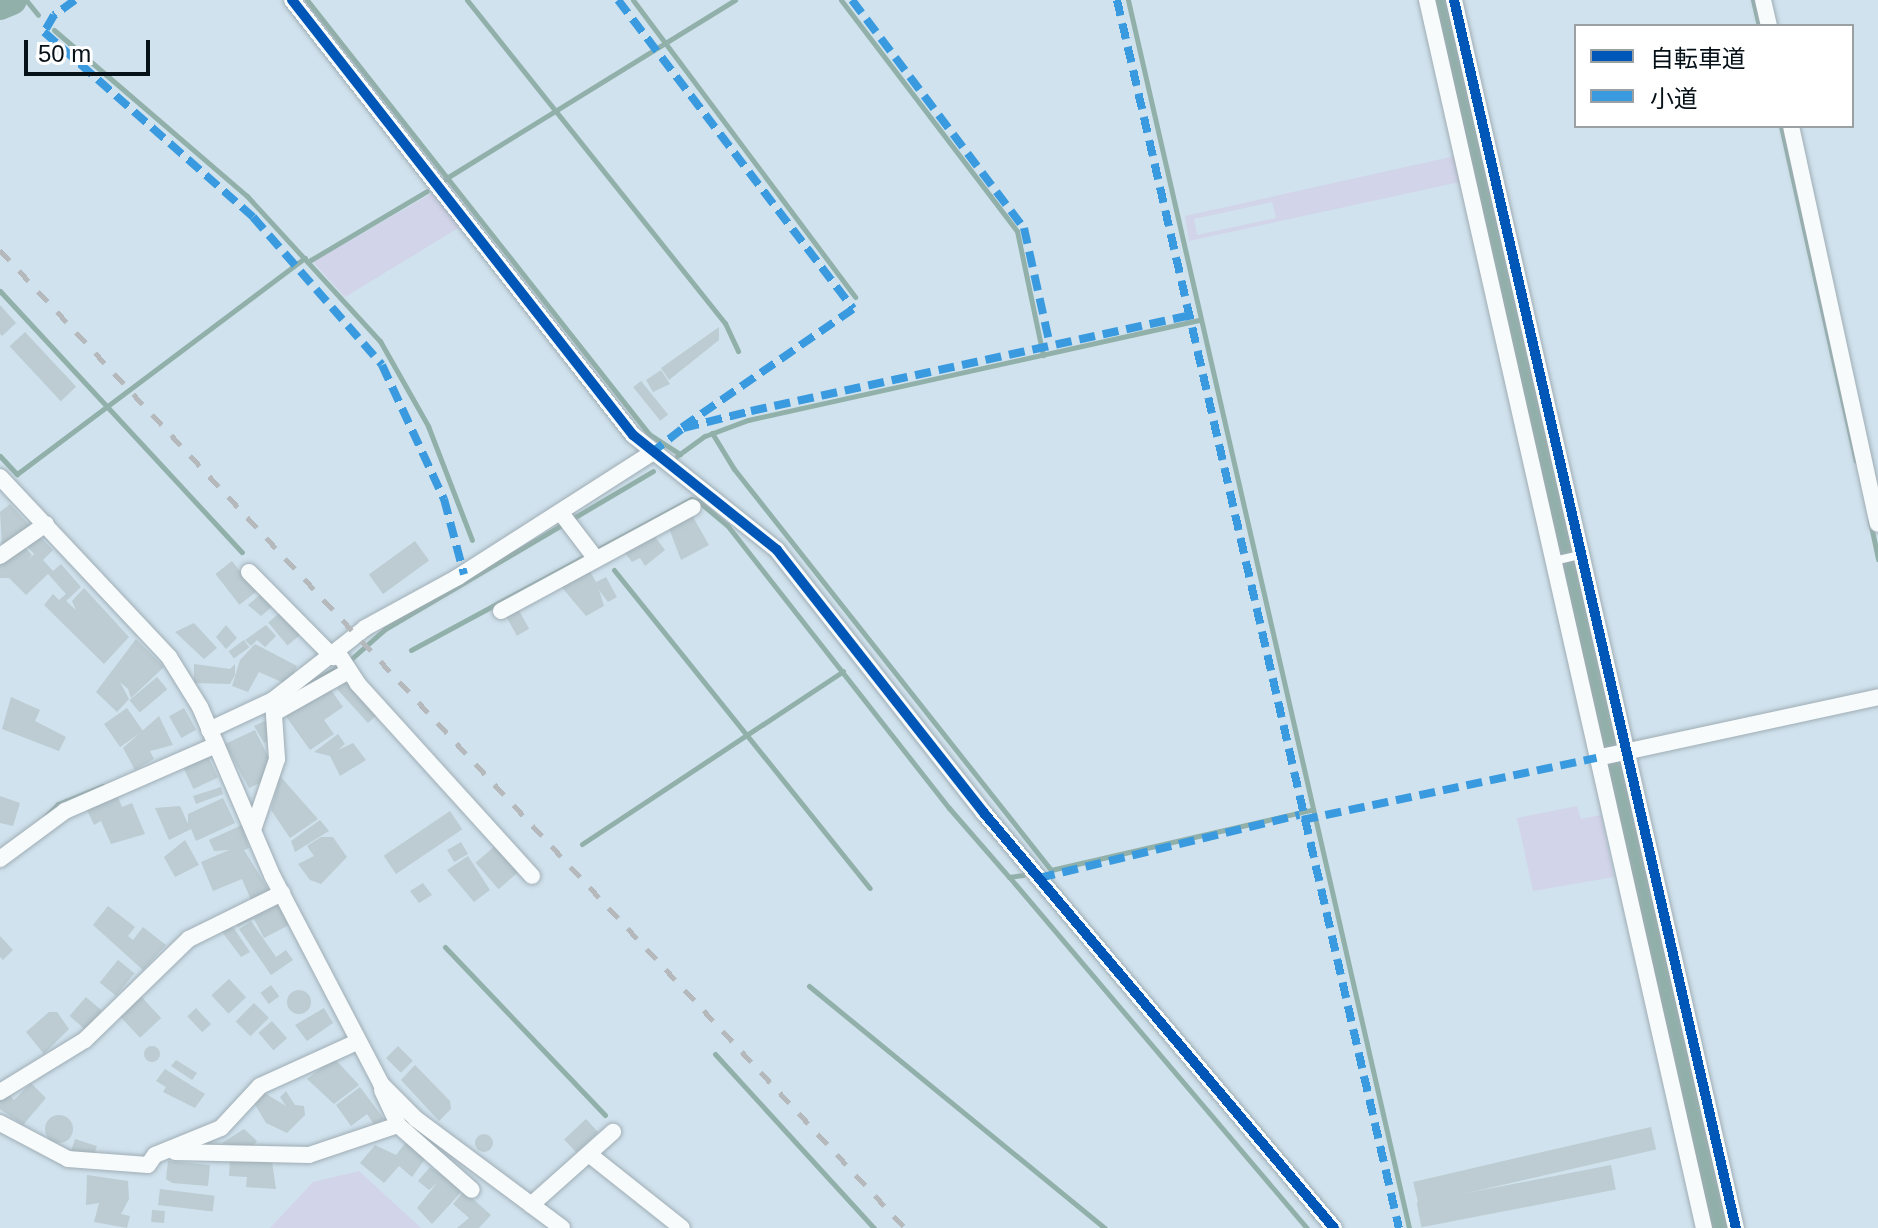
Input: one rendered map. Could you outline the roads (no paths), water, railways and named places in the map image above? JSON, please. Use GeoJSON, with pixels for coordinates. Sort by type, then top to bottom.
{"type":"FeatureCollection","features":[{"type":"Feature","properties":{"kind":"street"},"geometry":{"type":"LineString","coordinates":[[292,0],[650,454],[730,506],[777,550],[984,813],[1334,1228]]}},
{"type":"Feature","properties":{"kind":"street"},"geometry":{"type":"LineString","coordinates":[[1427,0],[1557,561],[1736,1228]]}},
{"type":"Feature","properties":{"kind":"street"},"geometry":{"type":"LineString","coordinates":[[1454,0],[1579,556],[1611,755],[1704,1228]]}},
{"type":"Feature","properties":{"kind":"street"},"geometry":{"type":"LineString","coordinates":[[1763,0],[1769,24]]}},
{"type":"Feature","properties":{"kind":"street"},"geometry":{"type":"LineString","coordinates":[[1791,128],[1878,524]]}},
{"type":"Feature","properties":{"kind":"street"},"geometry":{"type":"LineString","coordinates":[[0,859],[65,811],[274,706],[342,661],[365,628],[566,519],[650,454]]}},
{"type":"Feature","properties":{"kind":"street"},"geometry":{"type":"LineString","coordinates":[[0,477],[169,657],[212,737],[282,893],[355,1043],[381,1084],[398,1125],[472,1190]]}},
{"type":"Feature","properties":{"kind":"street"},"geometry":{"type":"LineString","coordinates":[[501,611],[593,555],[693,507]]}},
{"type":"Feature","properties":{"kind":"street"},"geometry":{"type":"LineString","coordinates":[[566,519],[593,555]]}},
{"type":"Feature","properties":{"kind":"street"},"geometry":{"type":"LineString","coordinates":[[0,556],[46,524]]}},
{"type":"Feature","properties":{"kind":"street"},"geometry":{"type":"LineString","coordinates":[[249,572],[342,661],[532,876]]}},
{"type":"Feature","properties":{"kind":"street"},"geometry":{"type":"LineString","coordinates":[[1611,755],[1878,697]]}},
{"type":"Feature","properties":{"kind":"street"},"geometry":{"type":"LineString","coordinates":[[253,830],[277,759],[274,706]]}},
{"type":"Feature","properties":{"kind":"street"},"geometry":{"type":"LineString","coordinates":[[0,1092],[85,1040],[189,939],[282,893]]}},
{"type":"Feature","properties":{"kind":"street"},"geometry":{"type":"LineString","coordinates":[[0,1123],[40,1148],[99,1165],[148,1165],[170,1151],[221,1128],[260,1086],[355,1043]]}},
{"type":"Feature","properties":{"kind":"street"},"geometry":{"type":"LineString","coordinates":[[381,1084],[416,1119],[562,1228]]}},
{"type":"Feature","properties":{"kind":"street"},"geometry":{"type":"LineString","coordinates":[[170,1151],[309,1155],[398,1125]]}},
{"type":"Feature","properties":{"kind":"street"},"geometry":{"type":"LineString","coordinates":[[531,1205],[613,1132]]}},
{"type":"Feature","properties":{"kind":"street"},"geometry":{"type":"LineString","coordinates":[[590,1155],[682,1228]]}},
{"type":"Feature","properties":{"kind":"lane"},"geometry":{"type":"LineString","coordinates":[[1557,561],[1579,556]]}},
{"type":"Feature","properties":{"kind":"waterway"},"geometry":{"type":"LineString","coordinates":[[0,5],[12,0]]}},
{"type":"Feature","properties":{"kind":"waterway"},"geometry":{"type":"LineString","coordinates":[[26,0],[38,15]]}},
{"type":"Feature","properties":{"kind":"waterway"},"geometry":{"type":"LineString","coordinates":[[307,0],[649,434],[680,454]]}},
{"type":"Feature","properties":{"kind":"waterway"},"geometry":{"type":"LineString","coordinates":[[467,0],[725,323],[738,351]]}},
{"type":"Feature","properties":{"kind":"waterway"},"geometry":{"type":"LineString","coordinates":[[633,0],[855,297]]}},
{"type":"Feature","properties":{"kind":"waterway"},"geometry":{"type":"LineString","coordinates":[[445,179],[735,0]]}},
{"type":"Feature","properties":{"kind":"waterway"},"geometry":{"type":"LineString","coordinates":[[841,0],[1017,231],[1043,355]]}},
{"type":"Feature","properties":{"kind":"waterway"},"geometry":{"type":"LineString","coordinates":[[1128,0],[1409,1228]]}},
{"type":"Feature","properties":{"kind":"waterway"},"geometry":{"type":"LineString","coordinates":[[1440,0],[1721,1228]]}},
{"type":"Feature","properties":{"kind":"waterway"},"geometry":{"type":"LineString","coordinates":[[1753,0],[1759,24]]}},
{"type":"Feature","properties":{"kind":"waterway"},"geometry":{"type":"LineString","coordinates":[[54,30],[247,196],[380,341],[428,426],[472,540]]}},
{"type":"Feature","properties":{"kind":"waterway"},"geometry":{"type":"LineString","coordinates":[[1781,128],[1856,461]]}},
{"type":"Feature","properties":{"kind":"waterway"},"geometry":{"type":"LineString","coordinates":[[309,261],[427,191]]}},
{"type":"Feature","properties":{"kind":"waterway"},"geometry":{"type":"LineString","coordinates":[[0,456],[17,474],[305,258]]}},
{"type":"Feature","properties":{"kind":"waterway"},"geometry":{"type":"LineString","coordinates":[[0,291],[242,552]]}},
{"type":"Feature","properties":{"kind":"waterway"},"geometry":{"type":"LineString","coordinates":[[677,456],[705,436],[748,420],[1200,320]]}},
{"type":"Feature","properties":{"kind":"waterway"},"geometry":{"type":"LineString","coordinates":[[712,433],[734,469],[1051,870],[1310,810]]}},
{"type":"Feature","properties":{"kind":"waterway"},"geometry":{"type":"LineString","coordinates":[[295,692],[350,660],[385,629],[653,471]]}},
{"type":"Feature","properties":{"kind":"waterway"},"geometry":{"type":"LineString","coordinates":[[411,650],[691,499],[698,501],[727,525],[949,808],[1009,877],[1023,875]]}},
{"type":"Feature","properties":{"kind":"waterway"},"geometry":{"type":"LineString","coordinates":[[1870,521],[1878,559]]}},
{"type":"Feature","properties":{"kind":"waterway"},"geometry":{"type":"LineString","coordinates":[[614,570],[870,888]]}},
{"type":"Feature","properties":{"kind":"waterway"},"geometry":{"type":"LineString","coordinates":[[582,844],[843,671]]}},
{"type":"Feature","properties":{"kind":"waterway"},"geometry":{"type":"LineString","coordinates":[[45,817],[58,804],[103,786]]}},
{"type":"Feature","properties":{"kind":"waterway"},"geometry":{"type":"LineString","coordinates":[[1010,878],[1307,1228]]}},
{"type":"Feature","properties":{"kind":"waterway"},"geometry":{"type":"LineString","coordinates":[[445,947],[605,1115]]}},
{"type":"Feature","properties":{"kind":"waterway"},"geometry":{"type":"LineString","coordinates":[[809,986],[1105,1228]]}},
{"type":"Feature","properties":{"kind":"waterway"},"geometry":{"type":"LineString","coordinates":[[715,1054],[874,1228]]}},
{"type":"Feature","properties":{"kind":"railway"},"geometry":{"type":"LineString","coordinates":[[0,250],[905,1228]]}}]}
